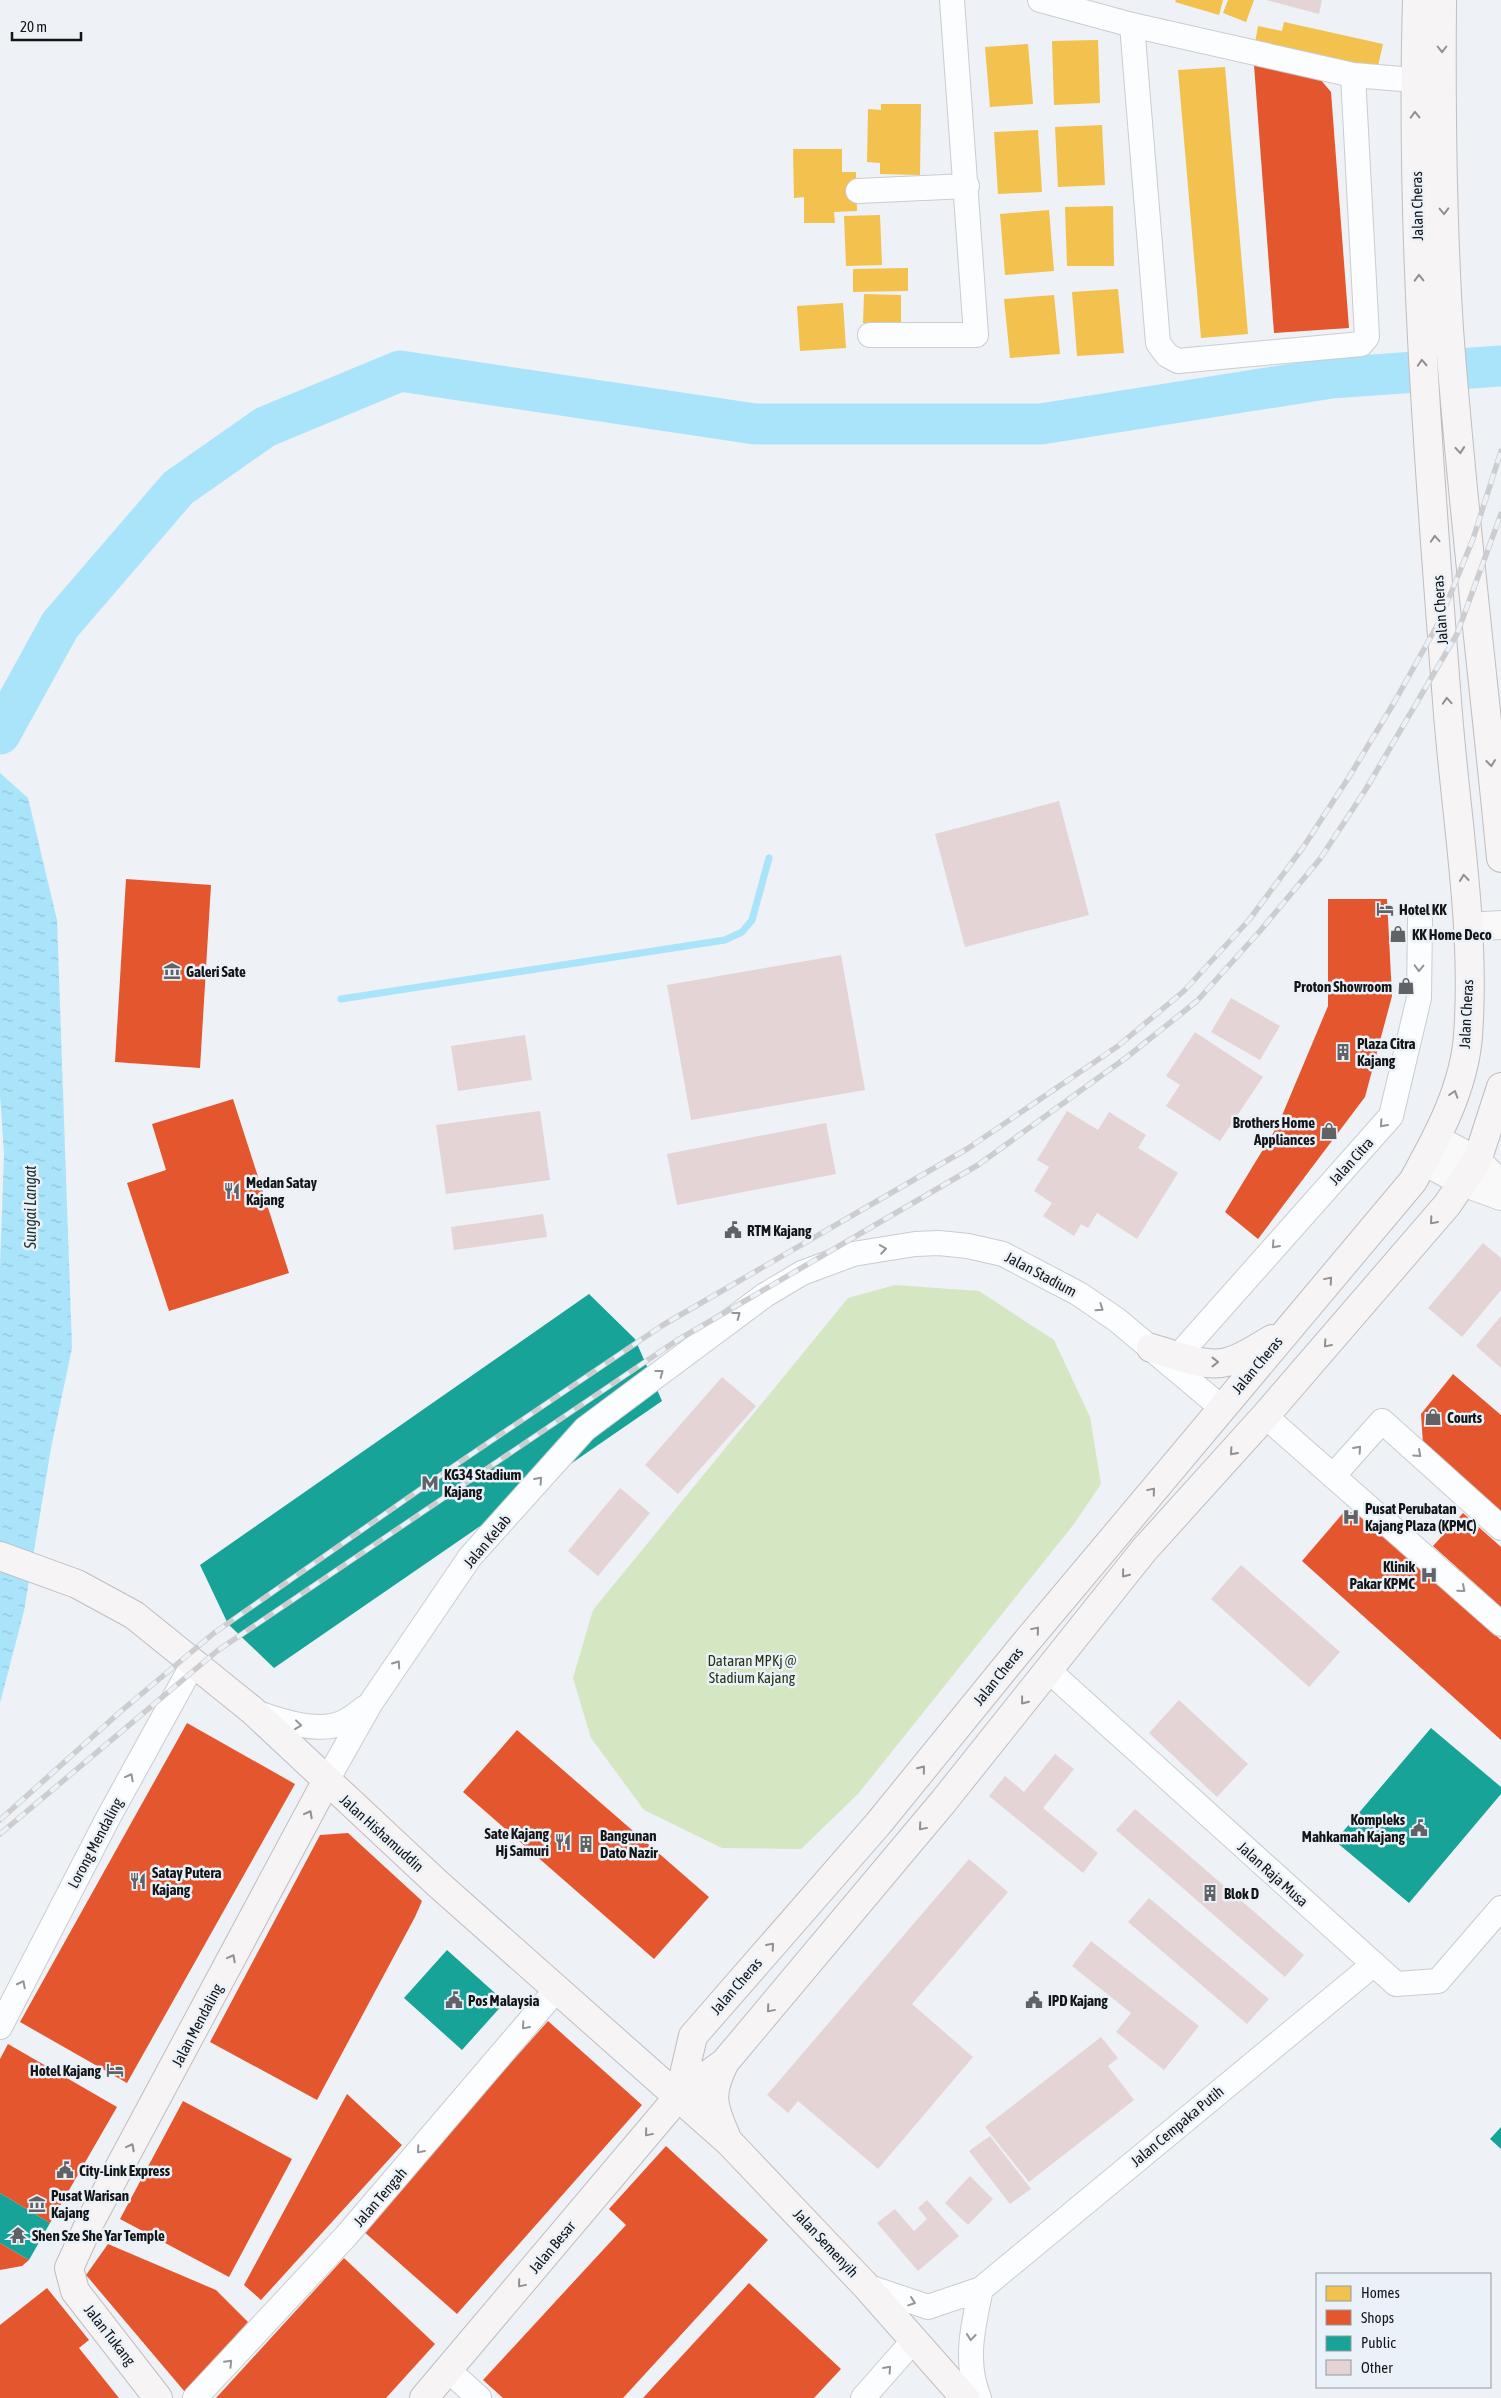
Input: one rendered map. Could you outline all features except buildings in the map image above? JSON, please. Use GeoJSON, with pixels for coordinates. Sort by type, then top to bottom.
{"type":"FeatureCollection","features":[{"type":"Feature","properties":{"kind":"main road","name":"Jalan Cheras"},"geometry":{"type":"LineString","coordinates":[[679,2096],[693,2036],[878,1824],[1022,1647],[1413,1181],[1430,1150],[1455,1093],[1468,1039],[1470,927],[1450,749],[1420,326],[1414,80],[1421,0]]}},
{"type":"Feature","properties":{"kind":"main road","name":"Jalan Cheras"},"geometry":{"type":"LineString","coordinates":[[1421,0],[1441,128],[1450,329],[1474,611],[1499,822],[1501,858]]}},
{"type":"Feature","properties":{"kind":"main road"},"geometry":{"type":"LineString","coordinates":[[1470,927],[1501,925]]}},
{"type":"Feature","properties":{"kind":"main road"},"geometry":{"type":"LineString","coordinates":[[729,2142],[713,2104],[716,2080],[725,2062],[943,1802],[1144,1550],[1265,1416],[1447,1205],[1470,1171],[1501,1087]]}},
{"type":"Feature","properties":{"kind":"main road"},"geometry":{"type":"LineString","coordinates":[[1430,1150],[1501,1185]]}},
{"type":"Feature","properties":{"kind":"main road"},"geometry":{"type":"LineString","coordinates":[[1470,1171],[1501,1196]]}},
{"type":"Feature","properties":{"kind":"main road"},"geometry":{"type":"LineString","coordinates":[[1151,1348],[1202,1362],[1226,1362],[1250,1353],[1287,1330]]}},
{"type":"Feature","properties":{"kind":"main road","name":"Jalan Hishamuddin"},"geometry":{"type":"LineString","coordinates":[[0,1556],[76,1584],[134,1615],[194,1662],[252,1710],[326,1782],[679,2096]]}},
{"type":"Feature","properties":{"kind":"main road","name":"Jalan Mendaling"},"geometry":{"type":"LineString","coordinates":[[69,2268],[90,2222],[326,1782]]}},
{"type":"Feature","properties":{"kind":"main road"},"geometry":{"type":"LineString","coordinates":[[679,2096],[725,2062]]}},
{"type":"Feature","properties":{"kind":"main road","name":"Jalan Semenyih"},"geometry":{"type":"LineString","coordinates":[[679,2096],[729,2142],[866,2286],[965,2398]]}},
{"type":"Feature","properties":{"kind":"main road","name":"Jalan Besar"},"geometry":{"type":"LineString","coordinates":[[424,2398],[679,2096]]}},
{"type":"Feature","properties":{"kind":"main road","name":"Jalan Tukang"},"geometry":{"type":"LineString","coordinates":[[69,2268],[75,2290],[158,2398]]}},
{"type":"Feature","properties":{"kind":"street"},"geometry":{"type":"LineString","coordinates":[[870,335],[976,335],[967,186],[952,0]]}},
{"type":"Feature","properties":{"kind":"street"},"geometry":{"type":"LineString","coordinates":[[1040,0],[1132,25],[1353,75],[1414,80]]}},
{"type":"Feature","properties":{"kind":"street"},"geometry":{"type":"LineString","coordinates":[[1132,25],[1158,343],[1167,355],[1178,362],[1361,344],[1367,337],[1353,75]]}},
{"type":"Feature","properties":{"kind":"street"},"geometry":{"type":"LineString","coordinates":[[858,191],[967,186]]}},
{"type":"Feature","properties":{"kind":"street","name":"Jalan Citra"},"geometry":{"type":"LineString","coordinates":[[1178,1356],[1391,1116],[1419,998],[1420,919]]}},
{"type":"Feature","properties":{"kind":"street","name":"Jalan Stadium"},"geometry":{"type":"LineString","coordinates":[[698,1345],[765,1295],[802,1273],[853,1254],[915,1244],[939,1243],[968,1246],[1003,1254],[1034,1268],[1080,1294],[1117,1320],[1222,1408]]}},
{"type":"Feature","properties":{"kind":"street","name":"Jalan Kelab"},"geometry":{"type":"LineString","coordinates":[[326,1782],[370,1704],[470,1557],[585,1429],[698,1345]]}},
{"type":"Feature","properties":{"kind":"street"},"geometry":{"type":"LineString","coordinates":[[1265,1416],[1501,1624]]}},
{"type":"Feature","properties":{"kind":"street"},"geometry":{"type":"LineString","coordinates":[[1333,1476],[1382,1421],[1501,1528]]}},
{"type":"Feature","properties":{"kind":"street","name":"Lorong Mendaling"},"geometry":{"type":"LineString","coordinates":[[0,2027],[108,1818],[194,1662]]}},
{"type":"Feature","properties":{"kind":"street","name":"Jalan Raja Musa"},"geometry":{"type":"LineString","coordinates":[[1048,1670],[1396,1984],[1438,1981],[1501,1908]]}},
{"type":"Feature","properties":{"kind":"street"},"geometry":{"type":"LineString","coordinates":[[252,1710],[285,1724],[332,1725],[343,1723],[370,1704]]}},
{"type":"Feature","properties":{"kind":"street","name":"Jalan Cempaka Putih"},"geometry":{"type":"LineString","coordinates":[[866,2286],[928,2307],[981,2289],[1374,1964]]}},
{"type":"Feature","properties":{"kind":"street","name":"Jalan Tengah"},"geometry":{"type":"LineString","coordinates":[[195,2398],[346,2236],[557,1989]]}},
{"type":"Feature","properties":{"kind":"street"},"geometry":{"type":"LineString","coordinates":[[979,2398],[971,2367],[970,2337],[981,2289]]}},
{"type":"Feature","properties":{"kind":"street"},"geometry":{"type":"LineString","coordinates":[[862,2398],[914,2340]]}},
{"type":"Feature","properties":{"kind":"street"},"geometry":{"type":"LineString","coordinates":[[448,2370],[479,2398]]}},
{"type":"Feature","properties":{"kind":"green space","name":"Dataran MPKj @ Stadium Kajang"},"geometry":{"type":"Polygon","coordinates":[[[895,1285],[979,1291],[1054,1340],[1090,1417],[1101,1484],[1074,1524],[858,1794],[801,1849],[722,1848],[644,1810],[591,1738],[573,1678],[593,1610],[848,1298],[895,1285]]]}},
{"type":"Feature","properties":{"kind":"water","name":"Sungai Langat"},"geometry":{"type":"Polygon","coordinates":[[[0,773],[28,798],[57,920],[72,1348],[51,1448],[24,1611],[0,1703],[0,1266],[4,1154],[0,1095],[0,773]]]}},
{"type":"Feature","properties":{"kind":"waterway"},"geometry":{"type":"LineString","coordinates":[[0,734],[60,625],[178,488],[265,427],[400,371],[755,424],[1041,424],[1331,378],[1501,366]]}},
{"type":"Feature","properties":{"kind":"waterway"},"geometry":{"type":"LineString","coordinates":[[341,999],[725,940],[742,932],[752,920],[769,858]]}},
{"type":"Feature","properties":{"kind":"railway"},"geometry":{"type":"LineString","coordinates":[[0,1820],[120,1712],[214,1633],[448,1470],[663,1325],[967,1149],[1118,1046],[1184,991],[1249,920],[1304,846],[1395,701],[1439,622],[1473,539],[1501,451]]}},
{"type":"Feature","properties":{"kind":"railway"},"geometry":{"type":"LineString","coordinates":[[0,1834],[217,1651],[676,1341],[978,1165],[1127,1057],[1197,1001],[1260,931],[1320,859],[1366,789],[1457,634],[1501,514]]}},
{"type":"Feature","properties":{"kind":"place","name":"Hotel KK"},"geometry":{"type":"Point","coordinates":[1385,909]}},
{"type":"Feature","properties":{"kind":"place","name":"KK Home Deco"},"geometry":{"type":"Point","coordinates":[1398,934]}},
{"type":"Feature","properties":{"kind":"place","name":"Galeri Sate"},"geometry":{"type":"Point","coordinates":[172,971]}},
{"type":"Feature","properties":{"kind":"place","name":"Proton Showroom"},"geometry":{"type":"Point","coordinates":[1406,986]}},
{"type":"Feature","properties":{"kind":"place","name":"Plaza Citra Kajang"},"geometry":{"type":"Point","coordinates":[1343,1052]}},
{"type":"Feature","properties":{"kind":"place","name":"Brothers Home Appliances"},"geometry":{"type":"Point","coordinates":[1329,1131]}},
{"type":"Feature","properties":{"kind":"place","name":"Medan Satay Kajang"},"geometry":{"type":"Point","coordinates":[232,1191]}},
{"type":"Feature","properties":{"kind":"place","name":"RTM Kajang"},"geometry":{"type":"Point","coordinates":[733,1230]}},
{"type":"Feature","properties":{"kind":"place","name":"Courts"},"geometry":{"type":"Point","coordinates":[1433,1417]}},
{"type":"Feature","properties":{"kind":"place","name":"KG34 Stadium Kajang"},"geometry":{"type":"Point","coordinates":[430,1483]}},
{"type":"Feature","properties":{"kind":"place","name":"Pusat Perubatan Kajang Plaza (KPMC)"},"geometry":{"type":"Point","coordinates":[1351,1517]}},
{"type":"Feature","properties":{"kind":"place","name":"Klinik Pakar KPMC"},"geometry":{"type":"Point","coordinates":[1429,1575]}},
{"type":"Feature","properties":{"kind":"place","name":"Kompleks Mahkamah Kajang"},"geometry":{"type":"Point","coordinates":[1419,1828]}},
{"type":"Feature","properties":{"kind":"place","name":"Sate Kajang Hj Samuri"},"geometry":{"type":"Point","coordinates":[563,1842]}},
{"type":"Feature","properties":{"kind":"place","name":"Bangunan Dato Nazir"},"geometry":{"type":"Point","coordinates":[586,1844]}},
{"type":"Feature","properties":{"kind":"place","name":"Satay Putera Kajang"},"geometry":{"type":"Point","coordinates":[138,1881]}},
{"type":"Feature","properties":{"kind":"place","name":"Blok D"},"geometry":{"type":"Point","coordinates":[1210,1893]}},
{"type":"Feature","properties":{"kind":"place","name":"Pos Malaysia"},"geometry":{"type":"Point","coordinates":[454,2000]}},
{"type":"Feature","properties":{"kind":"place","name":"IPD Kajang"},"geometry":{"type":"Point","coordinates":[1034,2000]}},
{"type":"Feature","properties":{"kind":"place","name":"Hotel Kajang"},"geometry":{"type":"Point","coordinates":[115,2070]}},
{"type":"Feature","properties":{"kind":"place","name":"City-Link Express"},"geometry":{"type":"Point","coordinates":[65,2170]}},
{"type":"Feature","properties":{"kind":"place","name":"Pusat Warisan Kajang"},"geometry":{"type":"Point","coordinates":[37,2204]}},
{"type":"Feature","properties":{"kind":"place","name":"Shen Sze She Yar Temple"},"geometry":{"type":"Point","coordinates":[18,2235]}}]}
